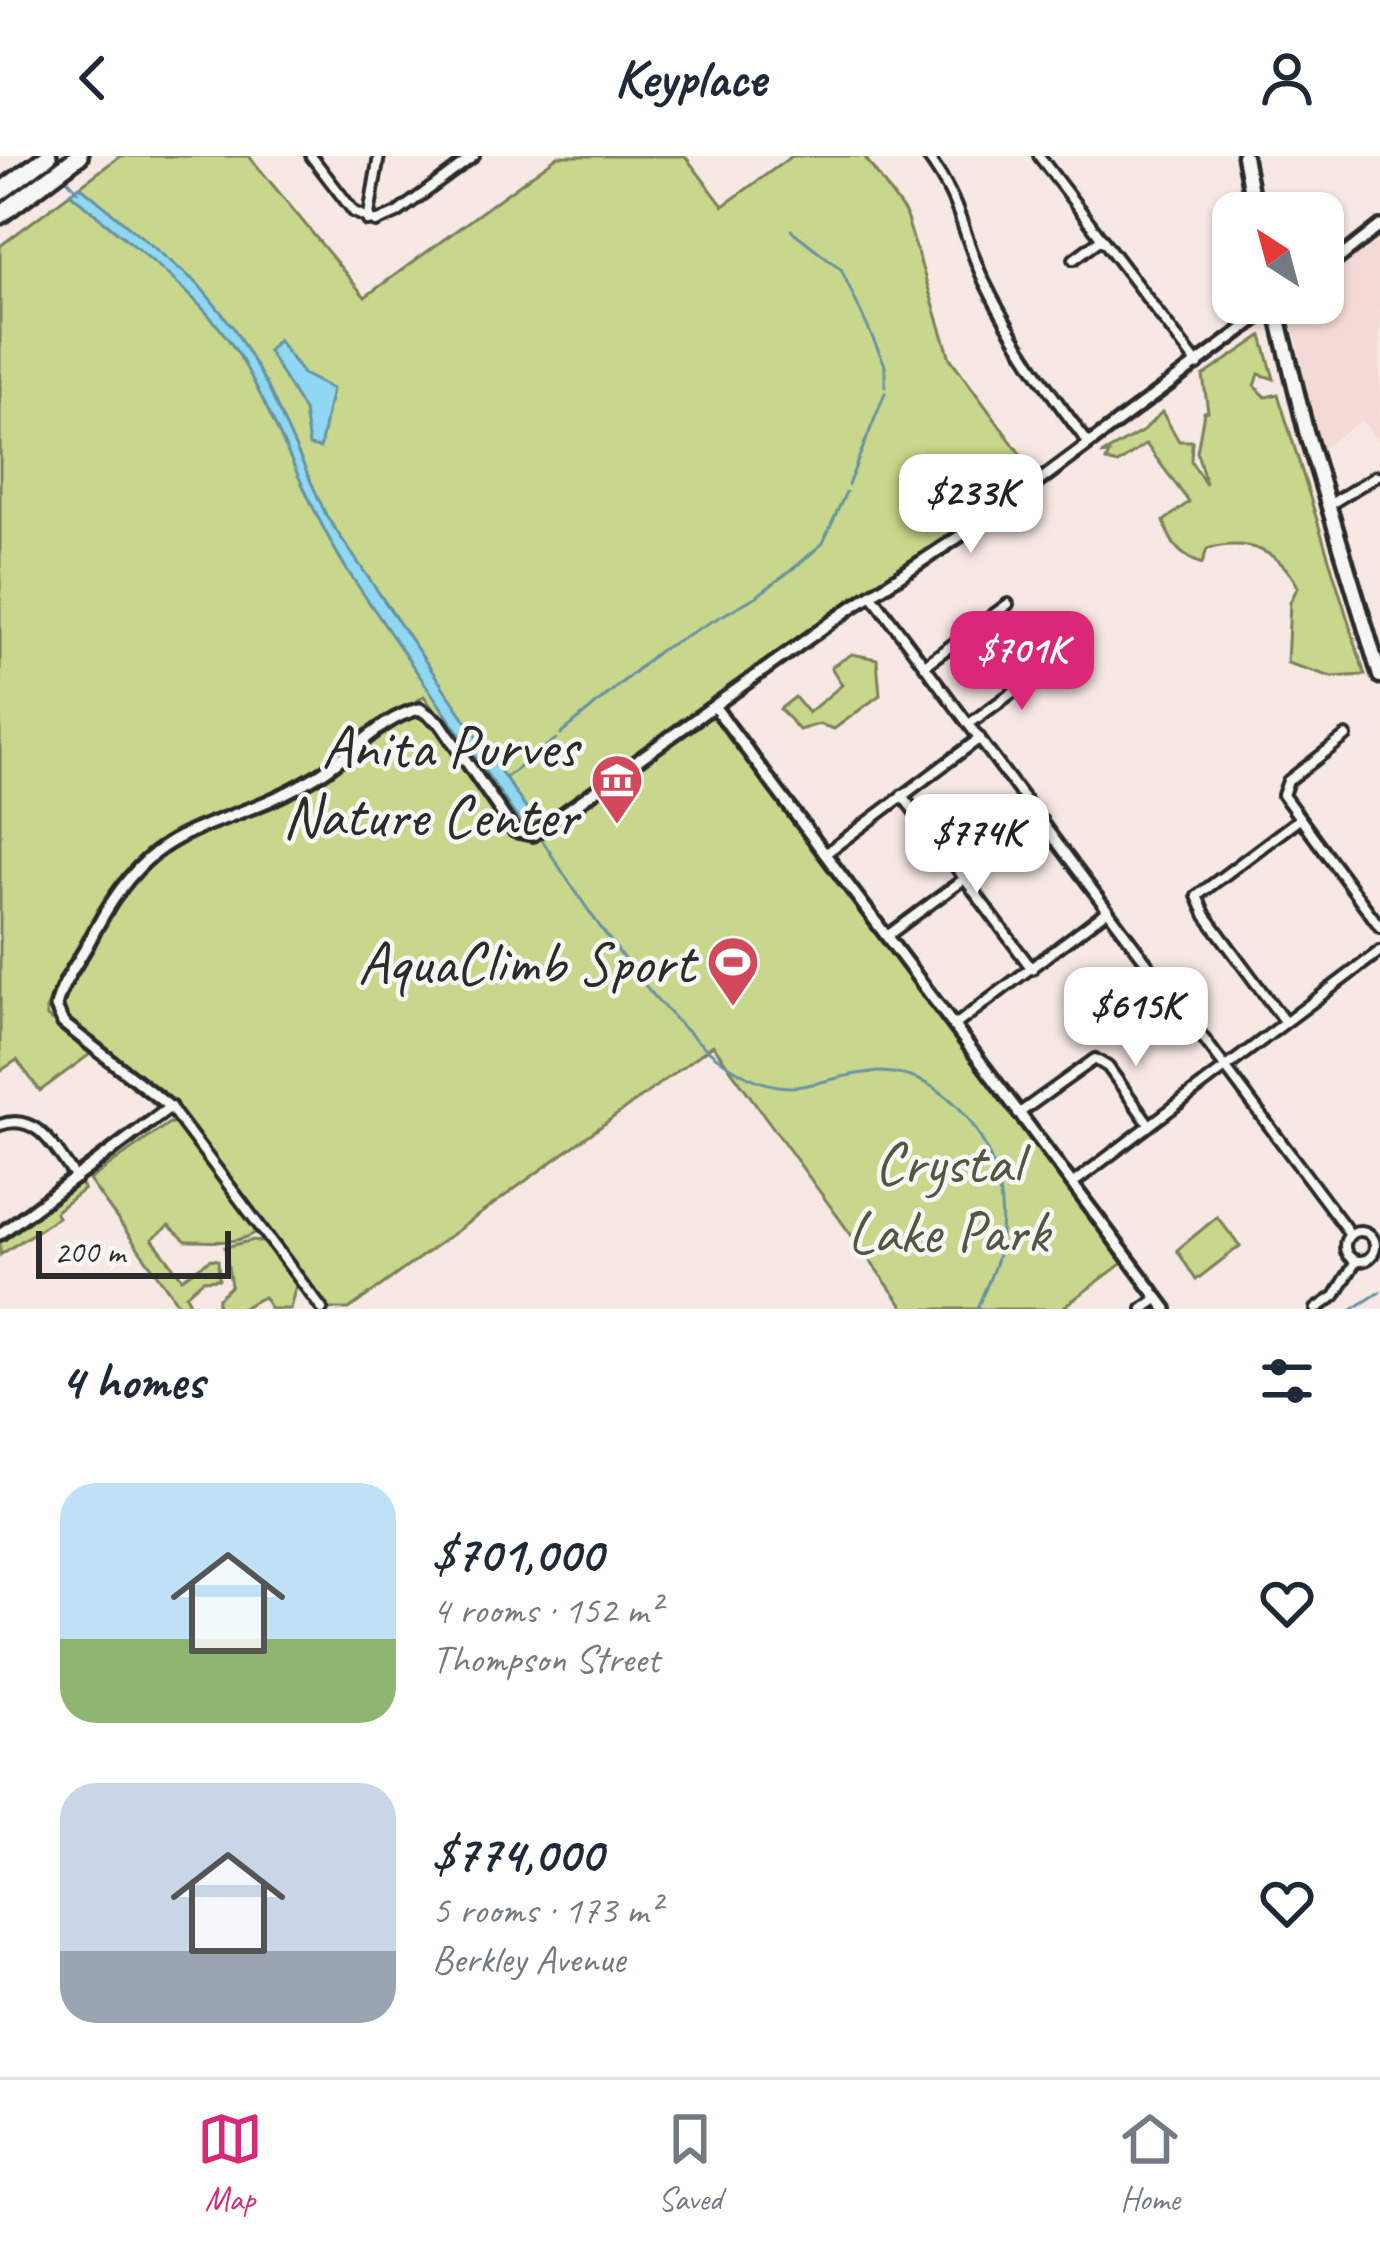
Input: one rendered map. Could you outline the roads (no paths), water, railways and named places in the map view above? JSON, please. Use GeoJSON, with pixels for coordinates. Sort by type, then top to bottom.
{"type":"FeatureCollection","features":[{"type":"Feature","properties":{"kind":"highway"},"geometry":{"type":"LineString","coordinates":[[0,192],[48,156]]}},
{"type":"Feature","properties":{"kind":"highway"},"geometry":{"type":"LineString","coordinates":[[0,214],[78,156]]}},
{"type":"Feature","properties":{"kind":"main road"},"geometry":{"type":"LineString","coordinates":[[1244,156],[1251,192]]}},
{"type":"Feature","properties":{"kind":"main road"},"geometry":{"type":"LineString","coordinates":[[1281,324],[1328,506],[1380,676]]}},
{"type":"Feature","properties":{"kind":"street"},"geometry":{"type":"LineString","coordinates":[[311,156],[347,203],[368,220]]}},
{"type":"Feature","properties":{"kind":"street"},"geometry":{"type":"LineString","coordinates":[[368,220],[380,156]]}},
{"type":"Feature","properties":{"kind":"street"},"geometry":{"type":"LineString","coordinates":[[368,220],[398,213],[474,156]]}},
{"type":"Feature","properties":{"kind":"street"},"geometry":{"type":"LineString","coordinates":[[927,156],[958,203],[980,272],[1022,352],[1090,446]]}},
{"type":"Feature","properties":{"kind":"street"},"geometry":{"type":"LineString","coordinates":[[1039,156],[1199,366]]}},
{"type":"Feature","properties":{"kind":"street"},"geometry":{"type":"LineString","coordinates":[[1344,254],[1380,226]]}},
{"type":"Feature","properties":{"kind":"street"},"geometry":{"type":"LineString","coordinates":[[1073,259],[1101,239]]}},
{"type":"Feature","properties":{"kind":"street"},"geometry":{"type":"LineString","coordinates":[[322,1309],[170,1107],[59,1018],[57,1001],[130,873],[185,832],[300,786],[407,712],[420,709],[434,716],[515,832],[543,829],[871,594],[1090,446],[1251,324]]}},
{"type":"Feature","properties":{"kind":"street"},"geometry":{"type":"LineString","coordinates":[[1328,506],[1376,476]]}},
{"type":"Feature","properties":{"kind":"street"},"geometry":{"type":"LineString","coordinates":[[871,594],[1350,1234]]}},
{"type":"Feature","properties":{"kind":"street"},"geometry":{"type":"LineString","coordinates":[[926,664],[1008,604]]}},
{"type":"Feature","properties":{"kind":"street"},"geometry":{"type":"LineString","coordinates":[[969,724],[1049,666]]}},
{"type":"Feature","properties":{"kind":"street"},"geometry":{"type":"LineString","coordinates":[[714,706],[1166,1309]]}},
{"type":"Feature","properties":{"kind":"street"},"geometry":{"type":"LineString","coordinates":[[1346,736],[1283,790],[1298,820],[1380,927]]}},
{"type":"Feature","properties":{"kind":"street"},"geometry":{"type":"LineString","coordinates":[[825,854],[980,738]]}},
{"type":"Feature","properties":{"kind":"street"},"geometry":{"type":"LineString","coordinates":[[902,796],[1032,969]]}},
{"type":"Feature","properties":{"kind":"street"},"geometry":{"type":"LineString","coordinates":[[1284,1021],[1206,916],[1198,896],[1298,820]]}},
{"type":"Feature","properties":{"kind":"street"},"geometry":{"type":"LineString","coordinates":[[886,937],[1042,821]]}},
{"type":"Feature","properties":{"kind":"street"},"geometry":{"type":"LineString","coordinates":[[954,1026],[1108,910]]}},
{"type":"Feature","properties":{"kind":"street"},"geometry":{"type":"LineString","coordinates":[[1072,1184],[1380,951]]}},
{"type":"Feature","properties":{"kind":"street"},"geometry":{"type":"LineString","coordinates":[[1018,1114],[1095,1059],[1108,1067],[1149,1124]]}},
{"type":"Feature","properties":{"kind":"street"},"geometry":{"type":"LineString","coordinates":[[0,1234],[170,1107]]}},
{"type":"Feature","properties":{"kind":"street"},"geometry":{"type":"LineString","coordinates":[[0,1125],[22,1120],[38,1128],[76,1178]]}},
{"type":"Feature","properties":{"kind":"street"},"geometry":{"type":"LineString","coordinates":[[1350,1234],[1365,1232],[1377,1248],[1366,1260],[1356,1261]]}},
{"type":"Feature","properties":{"kind":"street"},"geometry":{"type":"LineString","coordinates":[[1350,1234],[1345,1247],[1356,1261]]}},
{"type":"Feature","properties":{"kind":"street"},"geometry":{"type":"LineString","coordinates":[[1316,1309],[1335,1296],[1356,1261]]}},
{"type":"Feature","properties":{"kind":"street"},"geometry":{"type":"LineString","coordinates":[[1143,1309],[1158,1298]]}},
{"type":"Feature","properties":{"kind":"water"},"geometry":{"type":"Polygon","coordinates":[[[80,186],[198,284],[233,327],[267,385],[327,517],[538,826],[526,831],[347,570],[257,387],[227,337],[164,271],[70,193],[80,186]]]}},
{"type":"Feature","properties":{"kind":"water"},"geometry":{"type":"Polygon","coordinates":[[[278,340],[303,374],[332,389],[320,448],[309,446],[304,411],[268,351],[278,340]]]}},
{"type":"Feature","properties":{"kind":"waterway"},"geometry":{"type":"LineString","coordinates":[[64,176],[78,191]]}},
{"type":"Feature","properties":{"kind":"waterway"},"geometry":{"type":"LineString","coordinates":[[791,230],[841,269],[885,365],[885,387]]}},
{"type":"Feature","properties":{"kind":"waterway"},"geometry":{"type":"LineString","coordinates":[[848,485],[885,393]]}},
{"type":"Feature","properties":{"kind":"waterway"},"geometry":{"type":"LineString","coordinates":[[561,734],[659,651],[757,596],[799,564],[823,543],[846,492]]}},
{"type":"Feature","properties":{"kind":"waterway"},"geometry":{"type":"LineString","coordinates":[[505,778],[556,739]]}},
{"type":"Feature","properties":{"kind":"waterway"},"geometry":{"type":"LineString","coordinates":[[539,835],[631,968],[716,1057],[745,1075],[781,1086],[877,1072],[908,1076],[958,1107],[990,1158],[1002,1219],[993,1272],[977,1309]]}},
{"type":"Feature","properties":{"kind":"waterway"},"geometry":{"type":"LineString","coordinates":[[1353,1309],[1380,1292]]}},
{"type":"Feature","properties":{"kind":"place","name":"Anita Purves Nature Center"},"geometry":{"type":"Point","coordinates":[617,826]}},
{"type":"Feature","properties":{"kind":"place","name":"AquaClimb Sport"},"geometry":{"type":"Point","coordinates":[733,1008]}},
{"type":"Feature","properties":{"kind":"park label","name":"Crystal Lake Park"},"geometry":{"type":"Point","coordinates":[948,1196]}}]}
